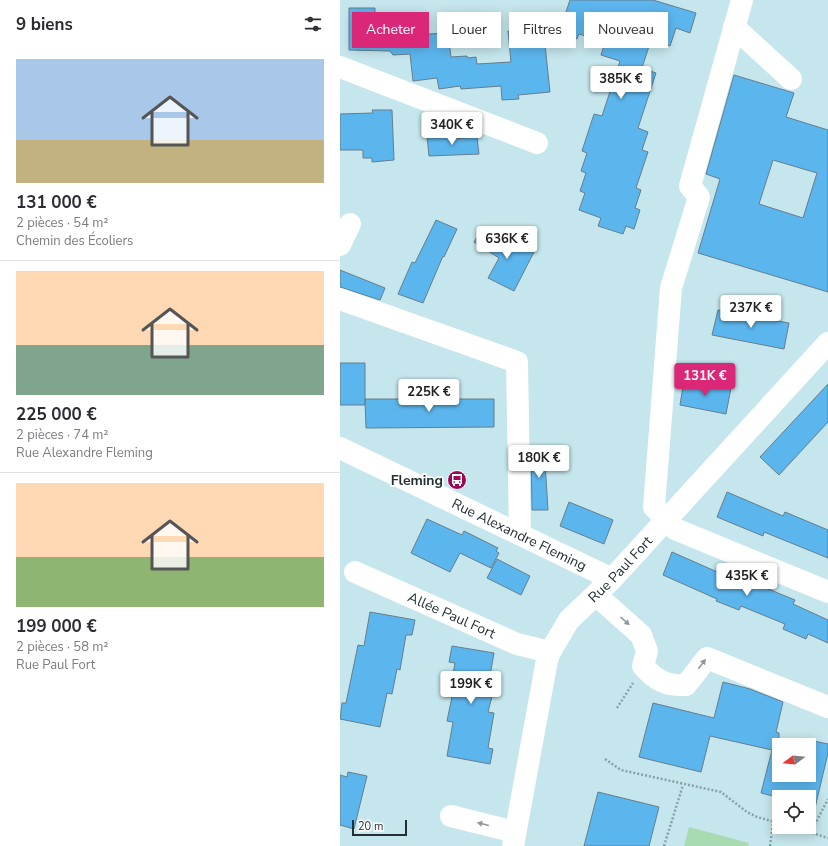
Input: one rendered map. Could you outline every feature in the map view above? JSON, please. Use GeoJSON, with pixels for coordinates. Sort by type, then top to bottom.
{"type":"FeatureCollection","features":[{"type":"Feature","properties":{"kind":"street"},"geometry":{"type":"LineString","coordinates":[[742,0],[690,186],[699,197],[671,288],[654,507],[675,529],[828,592]]}},
{"type":"Feature","properties":{"kind":"street"},"geometry":{"type":"LineString","coordinates":[[734,27],[791,80]]}},
{"type":"Feature","properties":{"kind":"street"},"geometry":{"type":"LineString","coordinates":[[340,67],[536,143]]}},
{"type":"Feature","properties":{"kind":"street"},"geometry":{"type":"LineString","coordinates":[[340,245],[350,224]]}},
{"type":"Feature","properties":{"kind":"street"},"geometry":{"type":"LineString","coordinates":[[340,299],[517,362],[520,534]]}},
{"type":"Feature","properties":{"kind":"street","name":"Rue Paul Fort"},"geometry":{"type":"LineString","coordinates":[[514,839],[549,656],[569,620],[612,579],[826,348]]}},
{"type":"Feature","properties":{"kind":"street","name":"Rue Alexandre Fleming"},"geometry":{"type":"LineString","coordinates":[[340,448],[612,579]]}},
{"type":"Feature","properties":{"kind":"street","name":"Allée Paul Fort"},"geometry":{"type":"LineString","coordinates":[[355,572],[517,644],[549,656]]}},
{"type":"Feature","properties":{"kind":"street"},"geometry":{"type":"LineString","coordinates":[[596,595],[641,635],[647,652],[643,666],[651,675],[671,686],[686,685],[707,658],[828,707]]}},
{"type":"Feature","properties":{"kind":"street"},"geometry":{"type":"LineString","coordinates":[[507,647],[549,656]]}},
{"type":"Feature","properties":{"kind":"street"},"geometry":{"type":"LineString","coordinates":[[450,816],[514,839]]}},
{"type":"Feature","properties":{"kind":"path"},"geometry":{"type":"LineString","coordinates":[[617,708],[643,666]]}},
{"type":"Feature","properties":{"kind":"path"},"geometry":{"type":"LineString","coordinates":[[605,759],[621,770],[683,785],[721,792],[747,812],[772,821]]}},
{"type":"Feature","properties":{"kind":"path"},"geometry":{"type":"LineString","coordinates":[[664,846],[683,785]]}},
{"type":"Feature","properties":{"kind":"path"},"geometry":{"type":"LineString","coordinates":[[816,822],[828,799]]}},
{"type":"Feature","properties":{"kind":"path"},"geometry":{"type":"LineString","coordinates":[[770,846],[772,834]]}},
{"type":"Feature","properties":{"kind":"path"},"geometry":{"type":"LineString","coordinates":[[816,834],[828,838]]}},
{"type":"Feature","properties":{"kind":"green space"},"geometry":{"type":"Polygon","coordinates":[[[689,827],[749,843],[748,846],[684,846],[689,827]]]}},
{"type":"Feature","properties":{"kind":"building"},"geometry":{"type":"Polygon","coordinates":[[[570,0],[653,0],[696,13],[690,33],[676,28],[670,46],[668,45],[668,12],[584,12],[584,36],[579,34],[577,39],[576,12],[566,12],[570,0]]]}},
{"type":"Feature","properties":{"kind":"building"},"geometry":{"type":"Polygon","coordinates":[[[349,8],[375,8],[375,12],[352,12],[352,48],[429,48],[429,34],[437,34],[437,48],[450,48],[451,57],[476,57],[477,64],[511,62],[510,48],[545,48],[550,92],[518,95],[519,99],[502,100],[501,86],[461,89],[460,86],[439,89],[437,78],[413,81],[410,54],[393,55],[390,51],[349,50],[349,8]]]}},
{"type":"Feature","properties":{"kind":"building"},"geometry":{"type":"Polygon","coordinates":[[[603,48],[648,48],[642,68],[656,73],[638,128],[648,132],[642,150],[648,152],[636,188],[641,190],[635,208],[640,210],[634,229],[626,226],[623,234],[598,226],[601,218],[579,210],[585,193],[580,191],[586,173],[581,171],[587,153],[582,151],[594,114],[602,116],[620,61],[601,55],[603,48]]]}},
{"type":"Feature","properties":{"kind":"building"},"geometry":{"type":"Polygon","coordinates":[[[734,75],[794,93],[786,117],[828,130],[828,292],[698,253],[720,179],[706,174],[734,75]],[[773,160],[759,204],[803,218],[817,173],[773,160]]]}},
{"type":"Feature","properties":{"kind":"building"},"geometry":{"type":"Polygon","coordinates":[[[372,110],[392,110],[394,160],[372,162],[372,158],[363,158],[363,150],[340,150],[340,114],[373,113],[372,110]]]}},
{"type":"Feature","properties":{"kind":"building"},"geometry":{"type":"Polygon","coordinates":[[[427,136],[449,136],[449,139],[477,137],[479,154],[429,156],[427,136]]]}},
{"type":"Feature","properties":{"kind":"building"},"geometry":{"type":"Polygon","coordinates":[[[436,220],[457,229],[444,257],[443,256],[423,303],[398,294],[412,262],[415,263],[436,220]]]}},
{"type":"Feature","properties":{"kind":"building"},"geometry":{"type":"Polygon","coordinates":[[[479,234],[505,246],[509,237],[535,250],[514,291],[488,278],[499,258],[474,242],[479,234]]]}},
{"type":"Feature","properties":{"kind":"building"},"geometry":{"type":"Polygon","coordinates":[[[340,270],[385,288],[380,300],[340,287],[340,270]]]}},
{"type":"Feature","properties":{"kind":"building"},"geometry":{"type":"Polygon","coordinates":[[[718,310],[789,323],[784,349],[712,335],[718,310]]]}},
{"type":"Feature","properties":{"kind":"building"},"geometry":{"type":"Polygon","coordinates":[[[340,363],[365,363],[365,405],[340,405],[340,363]]]}},
{"type":"Feature","properties":{"kind":"building"},"geometry":{"type":"Polygon","coordinates":[[[684,380],[731,388],[726,414],[680,405],[684,380]]]}},
{"type":"Feature","properties":{"kind":"building"},"geometry":{"type":"Polygon","coordinates":[[[828,384],[828,422],[779,475],[760,457],[828,384]]]}},
{"type":"Feature","properties":{"kind":"building"},"geometry":{"type":"Polygon","coordinates":[[[365,399],[494,399],[494,427],[366,428],[365,399]]]}},
{"type":"Feature","properties":{"kind":"building"},"geometry":{"type":"Polygon","coordinates":[[[531,446],[544,446],[548,510],[532,510],[531,446]]]}},
{"type":"Feature","properties":{"kind":"building"},"geometry":{"type":"Polygon","coordinates":[[[727,492],[783,516],[785,512],[828,530],[828,558],[764,532],[763,536],[717,517],[727,492]]]}},
{"type":"Feature","properties":{"kind":"building"},"geometry":{"type":"Polygon","coordinates":[[[569,502],[613,520],[604,544],[560,526],[569,502]]]}},
{"type":"Feature","properties":{"kind":"building"},"geometry":{"type":"Polygon","coordinates":[[[427,519],[462,535],[464,531],[498,548],[496,551],[499,553],[491,568],[460,553],[450,572],[411,553],[427,519]]]}},
{"type":"Feature","properties":{"kind":"building"},"geometry":{"type":"Polygon","coordinates":[[[672,552],[749,586],[751,582],[795,600],[793,604],[828,620],[828,643],[808,634],[806,639],[783,629],[785,624],[741,606],[739,610],[716,601],[717,599],[663,575],[672,552]]]}},
{"type":"Feature","properties":{"kind":"building"},"geometry":{"type":"Polygon","coordinates":[[[497,559],[530,576],[521,595],[487,578],[497,559]]]}},
{"type":"Feature","properties":{"kind":"building"},"geometry":{"type":"Polygon","coordinates":[[[370,612],[415,620],[412,635],[406,635],[400,670],[397,669],[392,694],[387,693],[380,727],[340,719],[342,703],[346,703],[358,645],[364,646],[370,612]]]}},
{"type":"Feature","properties":{"kind":"building"},"geometry":{"type":"Polygon","coordinates":[[[452,646],[494,653],[488,687],[494,689],[488,712],[494,713],[488,748],[493,749],[490,764],[447,756],[453,722],[447,721],[452,697],[449,696],[455,663],[449,662],[452,646]]]}},
{"type":"Feature","properties":{"kind":"building"},"geometry":{"type":"Polygon","coordinates":[[[723,682],[750,689],[783,702],[776,732],[779,733],[779,738],[772,738],[772,750],[710,736],[701,772],[639,757],[653,703],[714,718],[723,682]]]}},
{"type":"Feature","properties":{"kind":"building"},"geometry":{"type":"Polygon","coordinates":[[[816,741],[828,744],[828,753],[816,804],[816,790],[772,790],[772,796],[761,793],[772,750],[772,782],[816,782],[816,741]]]}},
{"type":"Feature","properties":{"kind":"building"},"geometry":{"type":"Polygon","coordinates":[[[348,772],[367,776],[354,829],[340,825],[340,775],[347,777],[348,772]]]}},
{"type":"Feature","properties":{"kind":"building"},"geometry":{"type":"Polygon","coordinates":[[[598,792],[659,807],[649,846],[584,846],[598,792]]]}},
{"type":"Feature","properties":{"kind":"place","name":"Fleming"},"geometry":{"type":"Point","coordinates":[457,480]}}]}
